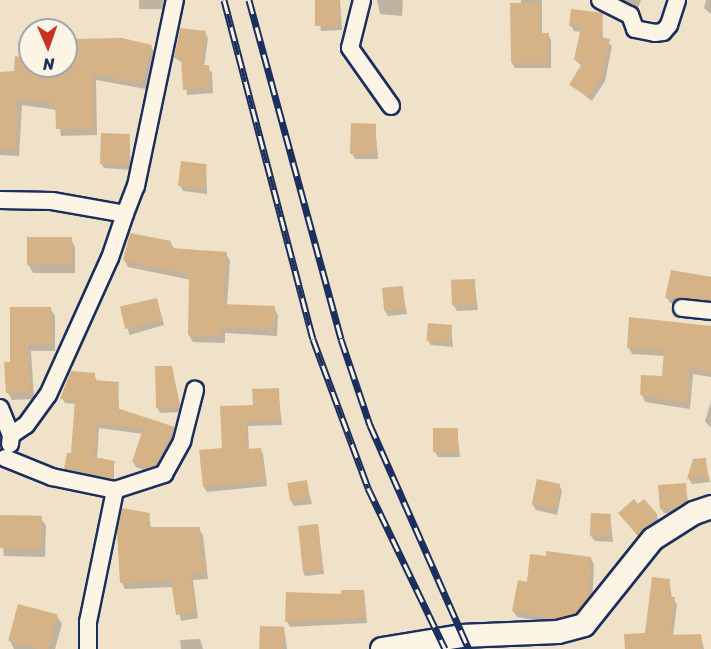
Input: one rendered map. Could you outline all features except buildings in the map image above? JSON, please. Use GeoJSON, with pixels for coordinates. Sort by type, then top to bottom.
{"type":"FeatureCollection","features":[{"type":"Feature","properties":{"kind":"main road"},"geometry":{"type":"LineString","coordinates":[[382,649],[461,636],[558,632],[584,625],[653,539],[694,513],[711,507]]}},
{"type":"Feature","properties":{"kind":"street"},"geometry":{"type":"LineString","coordinates":[[175,0],[136,186],[110,258],[48,395],[26,425],[11,435],[2,461],[52,477],[114,490],[164,474],[182,441],[195,390]]}},
{"type":"Feature","properties":{"kind":"street"},"geometry":{"type":"LineString","coordinates":[[362,0],[350,48],[391,106]]}},
{"type":"Feature","properties":{"kind":"street"},"geometry":{"type":"LineString","coordinates":[[600,0],[630,15],[635,29],[655,33],[663,32],[669,25],[677,0]]}},
{"type":"Feature","properties":{"kind":"street"},"geometry":{"type":"LineString","coordinates":[[0,200],[52,201],[125,214]]}},
{"type":"Feature","properties":{"kind":"street"},"geometry":{"type":"LineString","coordinates":[[682,308],[711,311]]}},
{"type":"Feature","properties":{"kind":"street"},"geometry":{"type":"LineString","coordinates":[[0,408],[11,435]]}},
{"type":"Feature","properties":{"kind":"street"},"geometry":{"type":"LineString","coordinates":[[88,649],[88,622],[114,490]]}},
{"type":"Feature","properties":{"kind":"railway"},"geometry":{"type":"LineString","coordinates":[[224,0],[313,339],[368,488],[445,649]]}},
{"type":"Feature","properties":{"kind":"railway"},"geometry":{"type":"LineString","coordinates":[[249,0],[341,339],[370,425],[469,649]]}}]}
